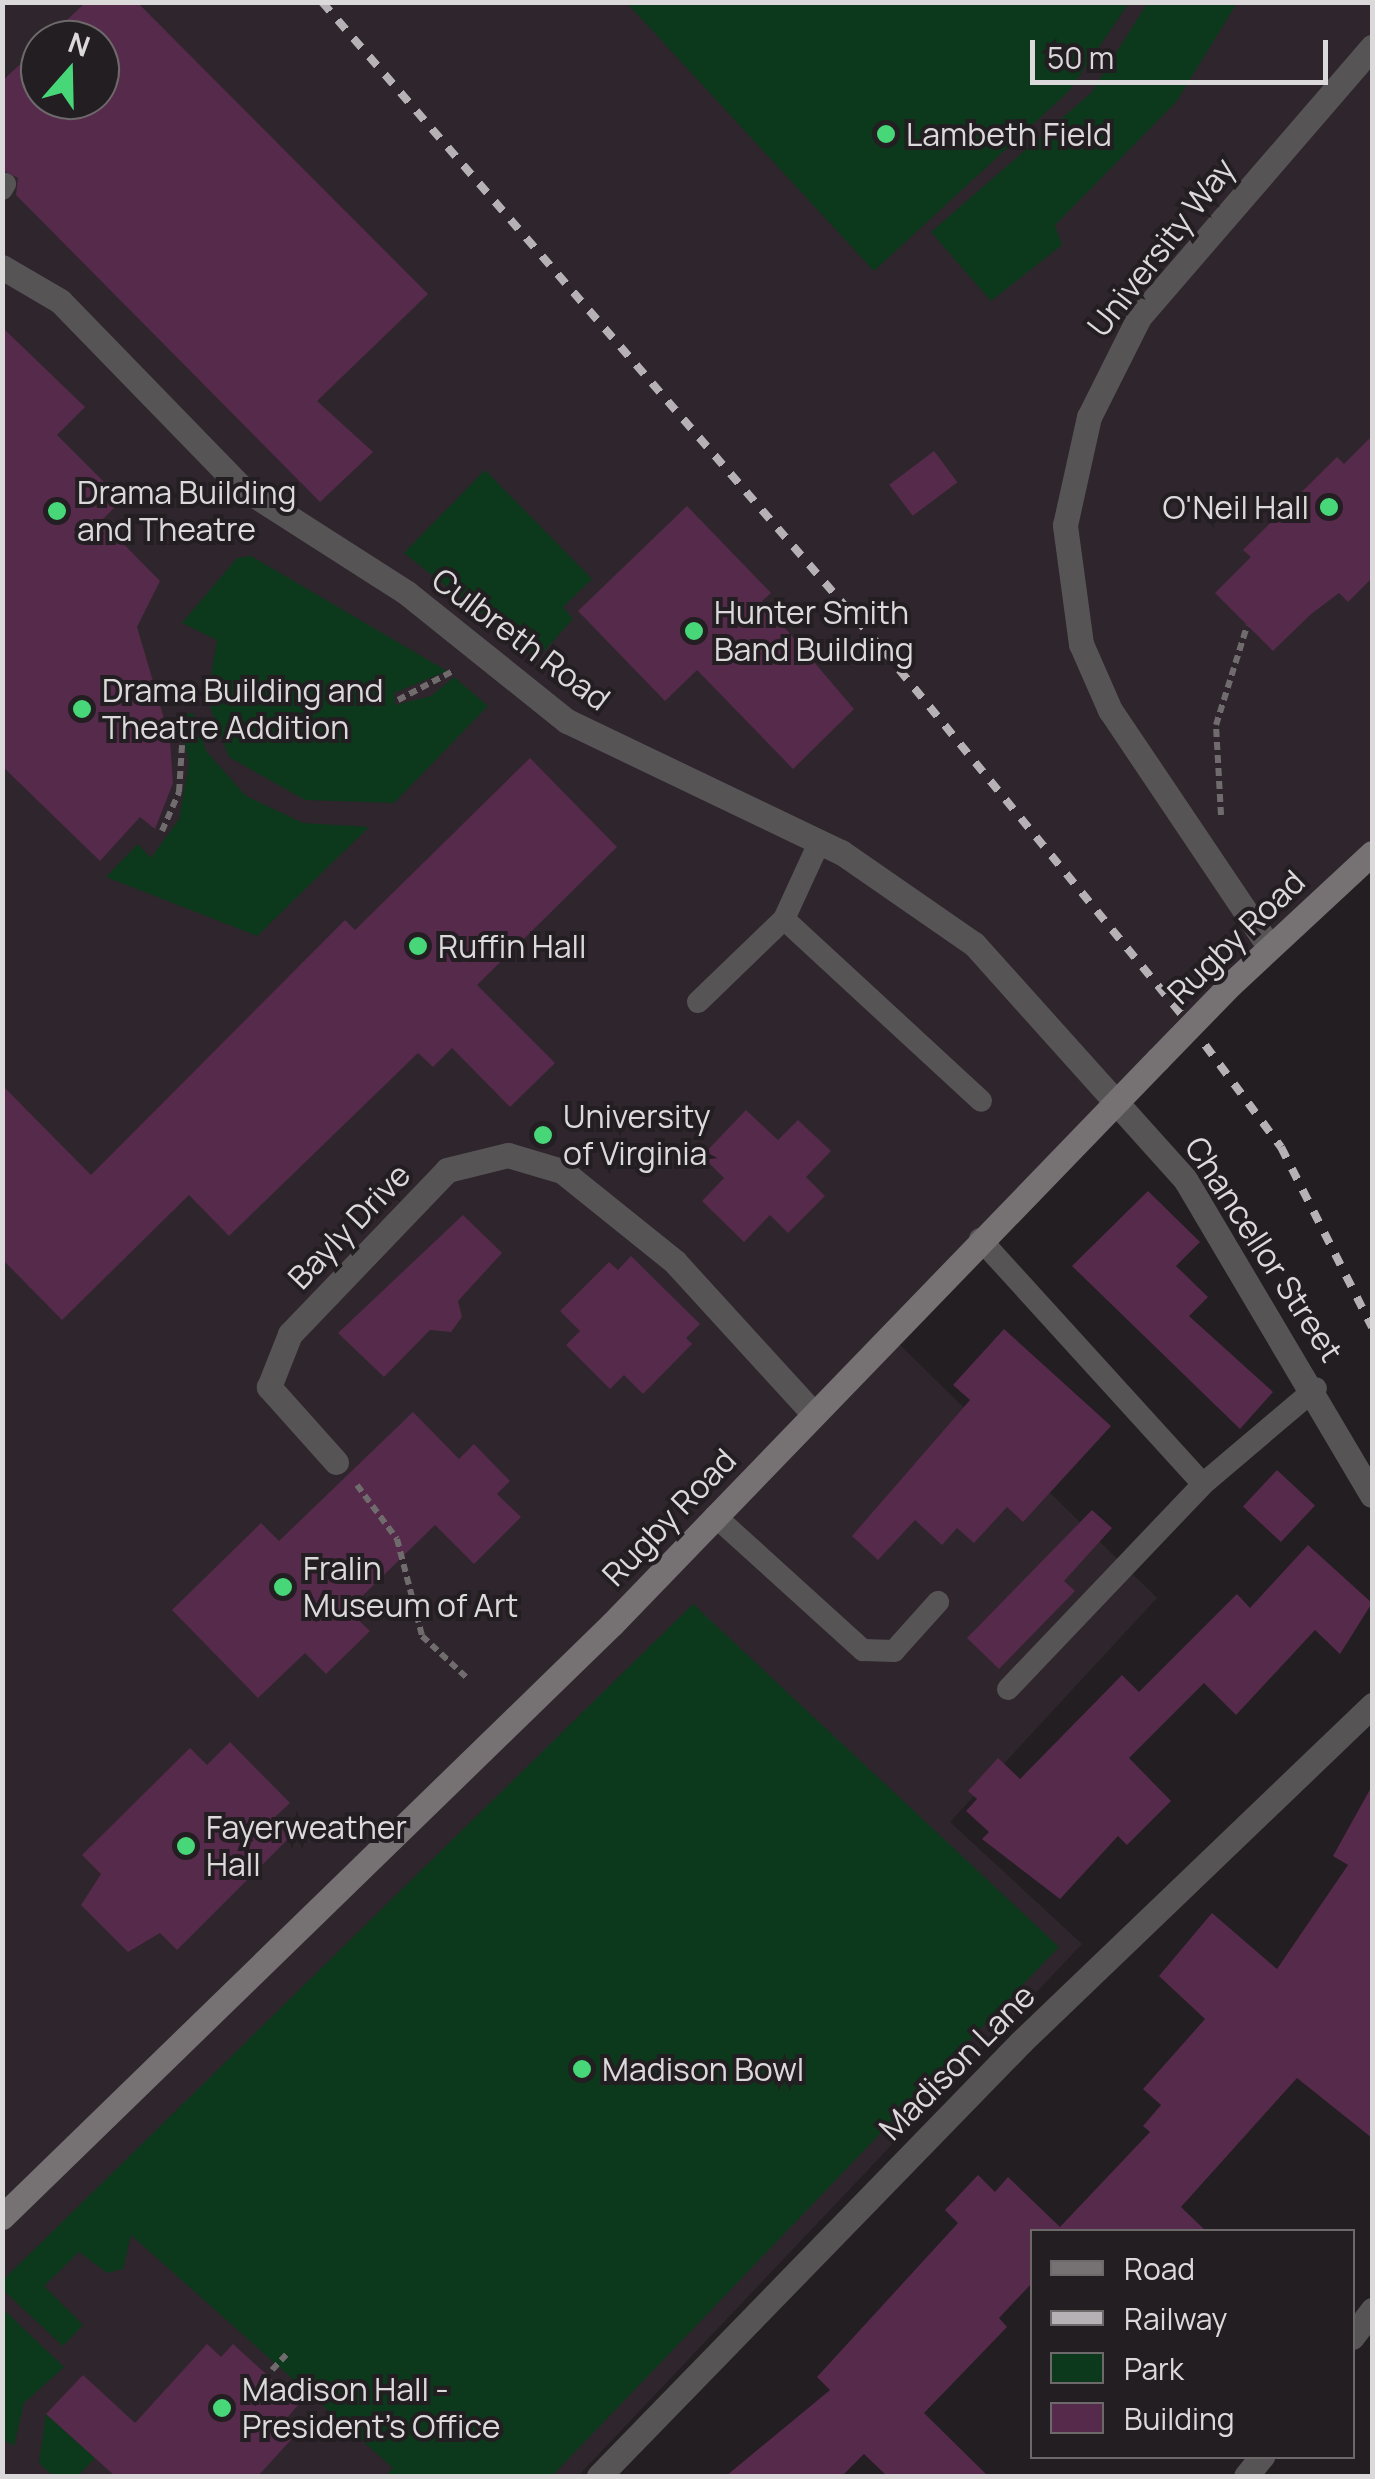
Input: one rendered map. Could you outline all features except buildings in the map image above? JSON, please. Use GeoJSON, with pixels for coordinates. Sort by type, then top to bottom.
{"type":"FeatureCollection","features":[{"type":"Feature","properties":{"kind":"main road","name":"Rugby Road"},"geometry":{"type":"LineString","coordinates":[[2,2217],[715,1516],[1268,946],[1372,853]]}},
{"type":"Feature","properties":{"kind":"street","name":"University Way"},"geometry":{"type":"LineString","coordinates":[[1268,946],[1110,710],[1082,644],[1065,526],[1088,417],[1139,318],[1372,47]]}},
{"type":"Feature","properties":{"kind":"street","name":"Culbreth Road"},"geometry":{"type":"LineString","coordinates":[[2,268],[60,302],[240,486],[407,594],[566,721],[818,843],[974,944],[1120,1096]]}},
{"type":"Feature","properties":{"kind":"street","name":"Chancellor Street"},"geometry":{"type":"LineString","coordinates":[[1120,1096],[1186,1178],[1316,1388],[1372,1495]]}},
{"type":"Feature","properties":{"kind":"street","name":"Bayly Drive"},"geometry":{"type":"LineString","coordinates":[[336,1462],[268,1388],[290,1334],[447,1170],[508,1155],[562,1170],[675,1262],[813,1413]]}},
{"type":"Feature","properties":{"kind":"street","name":"Madison Lane"},"geometry":{"type":"LineString","coordinates":[[598,2476],[1021,2042],[1372,1706]]}},
{"type":"Feature","properties":{"kind":"street"},"geometry":{"type":"LineString","coordinates":[[1355,2334],[1372,2310]]}},
{"type":"Feature","properties":{"kind":"lane"},"geometry":{"type":"LineString","coordinates":[[698,1002],[784,919],[818,843]]}},
{"type":"Feature","properties":{"kind":"lane"},"geometry":{"type":"LineString","coordinates":[[784,919],[980,1101]]}},
{"type":"Feature","properties":{"kind":"lane"},"geometry":{"type":"LineString","coordinates":[[980,1239],[1202,1484]]}},
{"type":"Feature","properties":{"kind":"lane"},"geometry":{"type":"LineString","coordinates":[[1008,1689],[1202,1484],[1316,1388]]}},
{"type":"Feature","properties":{"kind":"lane"},"geometry":{"type":"LineString","coordinates":[[715,1516],[863,1650],[894,1651],[938,1602]]}},
{"type":"Feature","properties":{"kind":"path"},"geometry":{"type":"LineString","coordinates":[[1224,823],[1216,725],[1248,626]]}},
{"type":"Feature","properties":{"kind":"path"},"geometry":{"type":"LineString","coordinates":[[398,700],[454,670]]}},
{"type":"Feature","properties":{"kind":"path"},"geometry":{"type":"LineString","coordinates":[[162,832],[179,792],[182,746]]}},
{"type":"Feature","properties":{"kind":"path"},"geometry":{"type":"LineString","coordinates":[[336,1462],[397,1539],[422,1636],[466,1677]]}},
{"type":"Feature","properties":{"kind":"path"},"geometry":{"type":"LineString","coordinates":[[272,2370],[287,2354]]}},
{"type":"Feature","properties":{"kind":"shaded area","name":"University of Virginia"},"geometry":{"type":"Polygon","coordinates":[[[3,3],[1372,3],[1372,852],[889,1334],[1157,1598],[950,1822],[1082,1944],[578,2476],[3,2476],[3,3]]]}},
{"type":"Feature","properties":{"kind":"green space"},"geometry":{"type":"Polygon","coordinates":[[[1148,2],[1237,3],[1176,102],[1055,225],[1062,245],[991,301],[931,232],[1091,93],[1148,2]]]}},
{"type":"Feature","properties":{"kind":"green space","name":"Lambeth Field"},"geometry":{"type":"Polygon","coordinates":[[[627,3],[1129,3],[1069,91],[874,271],[627,3]]]}},
{"type":"Feature","properties":{"kind":"green space"},"geometry":{"type":"Polygon","coordinates":[[[485,470],[592,579],[563,607],[573,619],[538,658],[404,553],[485,470]]]}},
{"type":"Feature","properties":{"kind":"green space"},"geometry":{"type":"Polygon","coordinates":[[[251,556],[447,671],[394,693],[395,705],[431,696],[454,677],[488,706],[394,803],[305,800],[229,757],[207,699],[217,640],[182,623],[237,558],[251,556]]]}},
{"type":"Feature","properties":{"kind":"green space"},"geometry":{"type":"Polygon","coordinates":[[[193,713],[206,751],[246,796],[303,823],[369,827],[257,936],[106,877],[138,844],[151,858],[179,819],[189,763],[179,715],[193,713]]]}},
{"type":"Feature","properties":{"kind":"green space"},"geometry":{"type":"Polygon","coordinates":[[[693,1604],[1059,1947],[552,2476],[386,2476],[393,2468],[131,2235],[123,2269],[107,2273],[79,2252],[44,2286],[83,2325],[63,2346],[3,2290],[3,2280],[693,1604]]]}},
{"type":"Feature","properties":{"kind":"green space"},"geometry":{"type":"Polygon","coordinates":[[[2,2308],[64,2367],[24,2403],[14,2446],[3,2440],[2,2308]]]}},
{"type":"Feature","properties":{"kind":"green space"},"geometry":{"type":"Polygon","coordinates":[[[46,2414],[95,2458],[78,2476],[53,2476],[39,2463],[46,2414]]]}},
{"type":"Feature","properties":{"kind":"railway"},"geometry":{"type":"LineString","coordinates":[[322,2],[884,651],[1191,1026],[1281,1147],[1372,1327]]}},
{"type":"Feature","properties":{"kind":"place","name":"Lambeth Field"},"geometry":{"type":"Point","coordinates":[886,134]}},
{"type":"Feature","properties":{"kind":"place","name":"O'Neil Hall"},"geometry":{"type":"Point","coordinates":[1329,507]}},
{"type":"Feature","properties":{"kind":"place","name":"Drama Building and Theatre"},"geometry":{"type":"Point","coordinates":[57,511]}},
{"type":"Feature","properties":{"kind":"place","name":"Hunter Smith Band Building"},"geometry":{"type":"Point","coordinates":[694,631]}},
{"type":"Feature","properties":{"kind":"place","name":"Drama Building and Theatre Addition"},"geometry":{"type":"Point","coordinates":[82,709]}},
{"type":"Feature","properties":{"kind":"place","name":"Ruffin Hall"},"geometry":{"type":"Point","coordinates":[418,946]}},
{"type":"Feature","properties":{"kind":"place","name":"University of Virginia"},"geometry":{"type":"Point","coordinates":[543,1135]}},
{"type":"Feature","properties":{"kind":"place","name":"Fralin Museum of Art"},"geometry":{"type":"Point","coordinates":[283,1587]}},
{"type":"Feature","properties":{"kind":"place","name":"Fayerweather Hall"},"geometry":{"type":"Point","coordinates":[186,1846]}},
{"type":"Feature","properties":{"kind":"place","name":"Madison Bowl"},"geometry":{"type":"Point","coordinates":[582,2069]}},
{"type":"Feature","properties":{"kind":"place","name":"Madison Hall - President's Office"},"geometry":{"type":"Point","coordinates":[222,2408]}}]}
